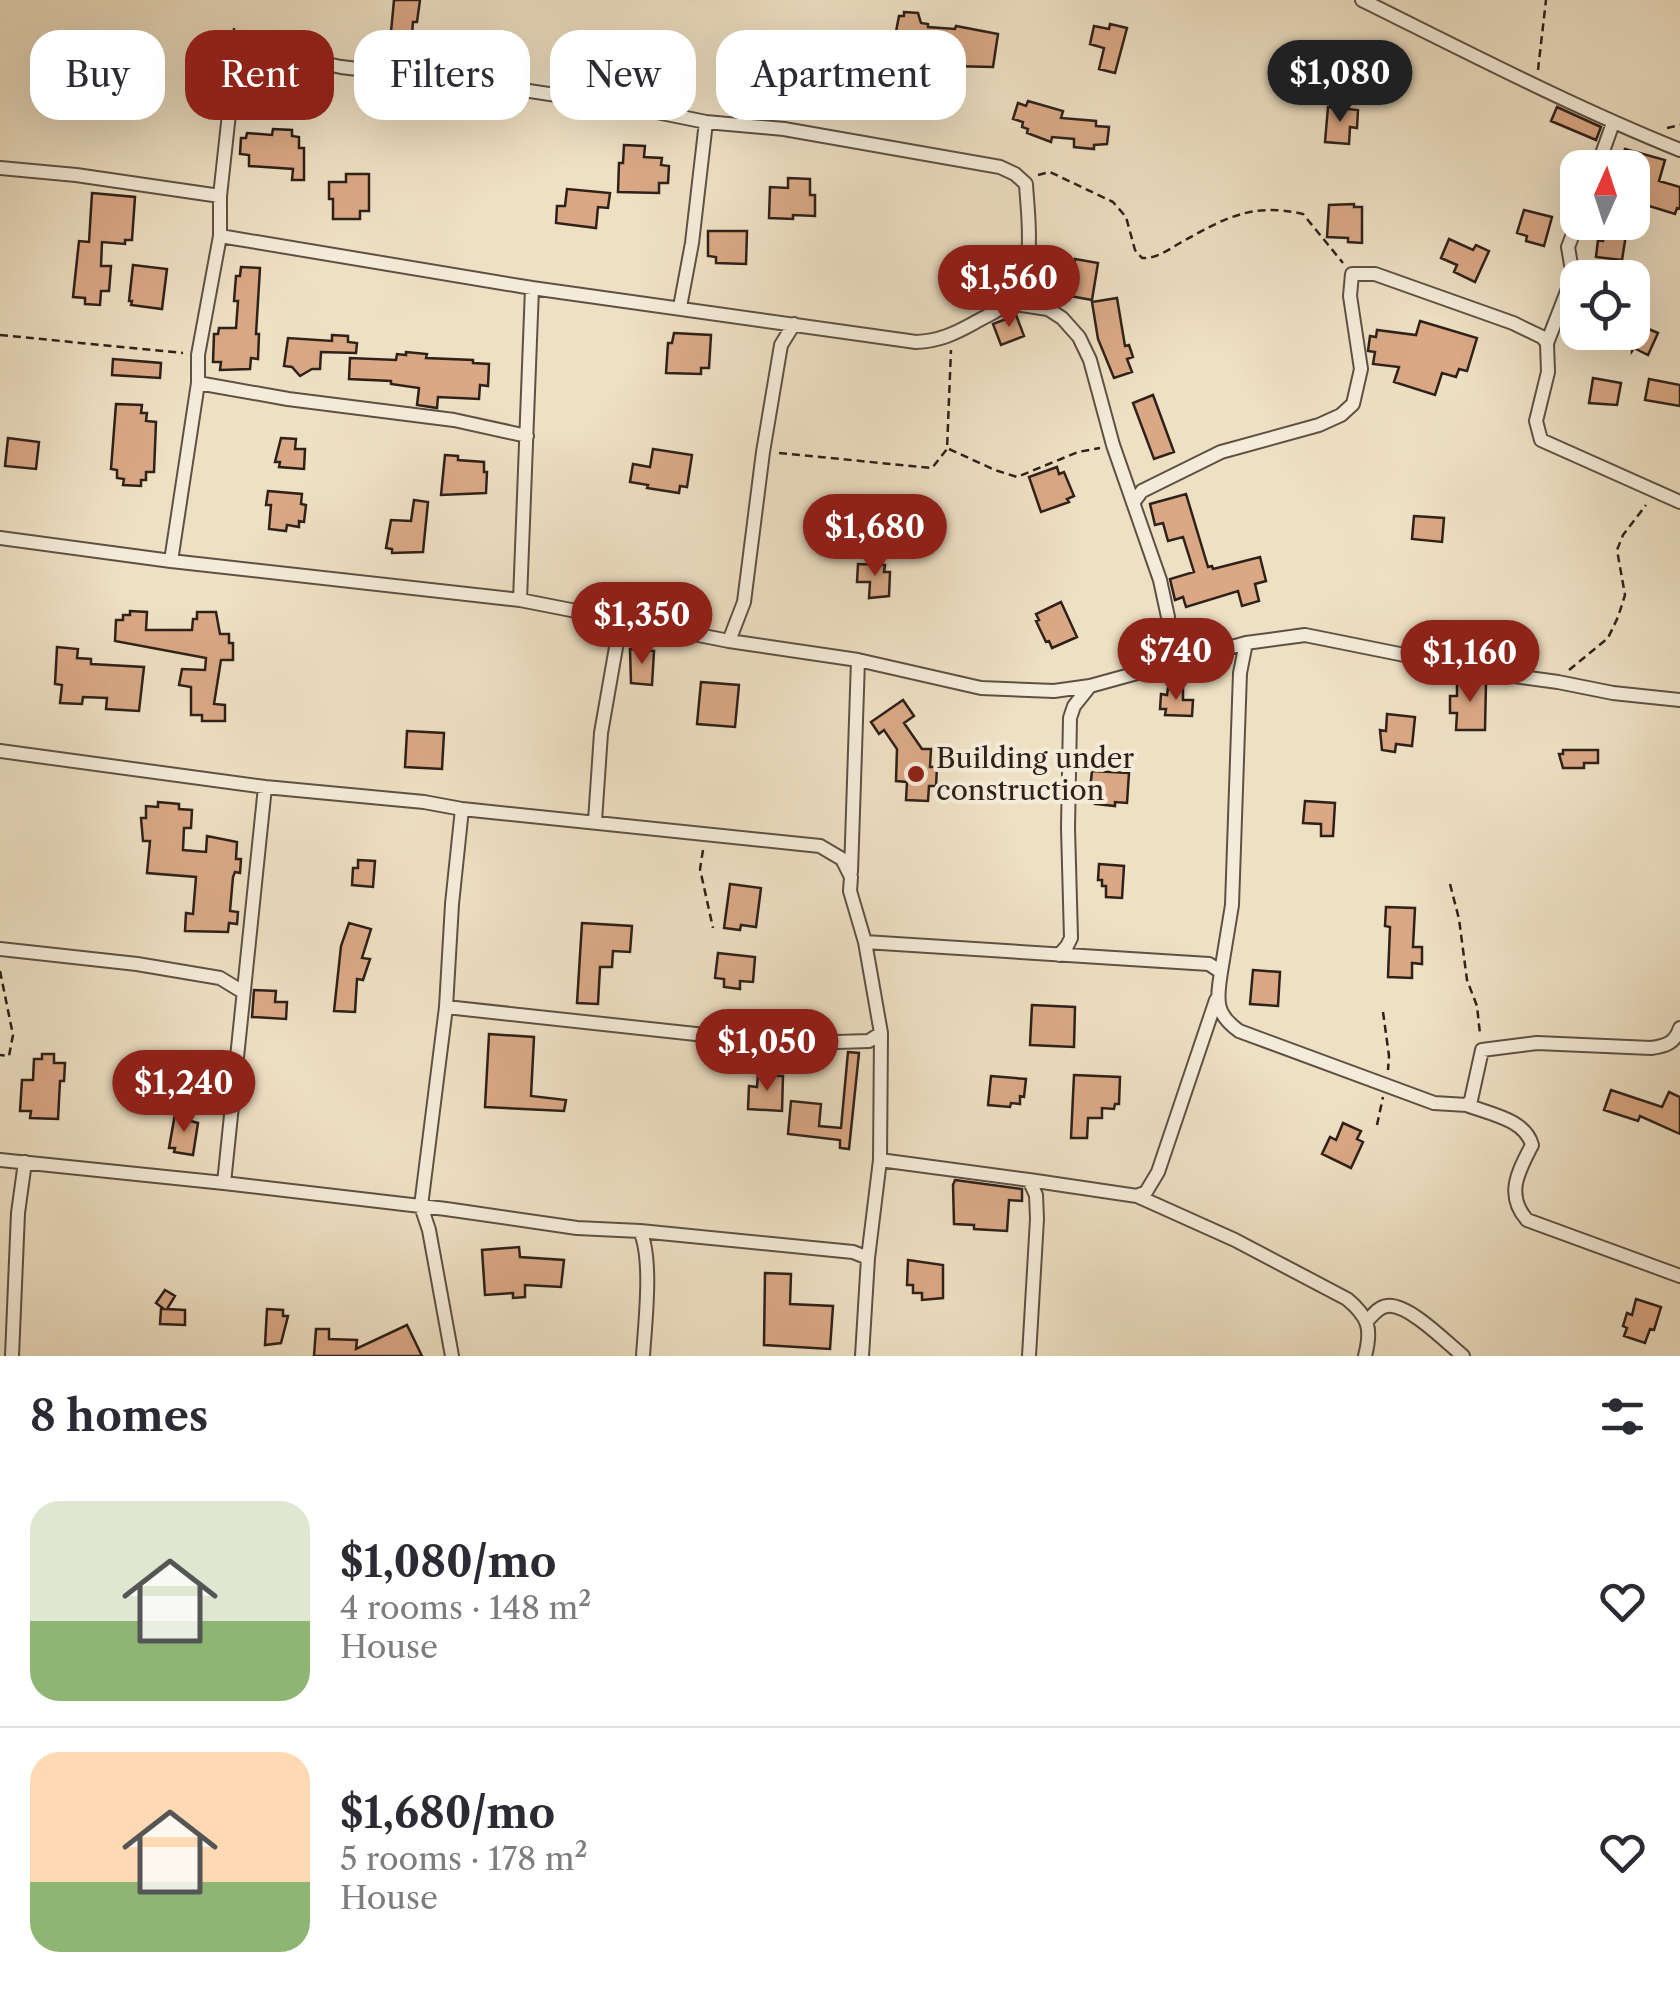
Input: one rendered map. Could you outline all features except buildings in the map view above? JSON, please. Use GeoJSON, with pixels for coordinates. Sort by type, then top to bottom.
{"type":"FeatureCollection","features":[{"type":"Feature","properties":{"kind":"street"},"geometry":{"type":"LineString","coordinates":[[1362,0],[1536,87],[1680,150]]}},
{"type":"Feature","properties":{"kind":"street"},"geometry":{"type":"LineString","coordinates":[[220,236],[532,288],[916,342],[954,334],[1008,303],[1025,276],[1029,242],[1026,184],[1000,168],[784,129],[706,122],[622,105],[334,66]]}},
{"type":"Feature","properties":{"kind":"street"},"geometry":{"type":"LineString","coordinates":[[171,561],[198,383],[198,355],[220,236],[228,120]]}},
{"type":"Feature","properties":{"kind":"street"},"geometry":{"type":"LineString","coordinates":[[680,307],[706,122]]}},
{"type":"Feature","properties":{"kind":"street"},"geometry":{"type":"LineString","coordinates":[[1603,150],[1613,123]]}},
{"type":"Feature","properties":{"kind":"street"},"geometry":{"type":"LineString","coordinates":[[0,168],[220,196]]}},
{"type":"Feature","properties":{"kind":"street"},"geometry":{"type":"LineString","coordinates":[[1571,240],[1568,247],[1573,276],[1547,344],[1548,372],[1536,421],[1541,440],[1680,502]]}},
{"type":"Feature","properties":{"kind":"street"},"geometry":{"type":"LineString","coordinates":[[1132,503],[1142,491],[1220,452],[1319,426],[1353,404],[1361,368],[1350,296],[1352,274],[1375,274],[1411,286],[1512,323],[1542,336],[1547,344]]}},
{"type":"Feature","properties":{"kind":"street"},"geometry":{"type":"LineString","coordinates":[[1025,276],[1048,309],[1080,336],[1090,360],[1113,445],[1160,580],[1168,616],[1169,646],[1160,666]]}},
{"type":"Feature","properties":{"kind":"street"},"geometry":{"type":"LineString","coordinates":[[520,600],[532,288]]}},
{"type":"Feature","properties":{"kind":"street"},"geometry":{"type":"LineString","coordinates":[[1008,303],[1048,309]]}},
{"type":"Feature","properties":{"kind":"street"},"geometry":{"type":"LineString","coordinates":[[773,321],[781,345]]}},
{"type":"Feature","properties":{"kind":"street"},"geometry":{"type":"LineString","coordinates":[[729,641],[744,602],[781,345],[794,324]]}},
{"type":"Feature","properties":{"kind":"street"},"geometry":{"type":"LineString","coordinates":[[198,383],[288,400],[454,420],[527,436]]}},
{"type":"Feature","properties":{"kind":"street"},"geometry":{"type":"LineString","coordinates":[[0,538],[520,600],[729,641],[858,660],[981,688],[1054,691],[1090,686],[1246,643],[1305,636],[1499,674],[1680,700]]}},
{"type":"Feature","properties":{"kind":"street"},"geometry":{"type":"LineString","coordinates":[[595,822],[602,733],[618,636],[606,618]]}},
{"type":"Feature","properties":{"kind":"street"},"geometry":{"type":"LineString","coordinates":[[1137,1196],[1146,1192],[1158,1172],[1216,1000],[1232,905],[1240,673],[1246,643]]}},
{"type":"Feature","properties":{"kind":"street"},"geometry":{"type":"LineString","coordinates":[[858,660],[850,891],[881,1033],[880,1160],[862,1356]]}},
{"type":"Feature","properties":{"kind":"street"},"geometry":{"type":"LineString","coordinates":[[1059,955],[1071,938],[1070,718],[1090,686]]}},
{"type":"Feature","properties":{"kind":"street"},"geometry":{"type":"LineString","coordinates":[[1054,691],[1070,718]]}},
{"type":"Feature","properties":{"kind":"street"},"geometry":{"type":"LineString","coordinates":[[0,751],[264,787],[820,846],[842,859],[851,877]]}},
{"type":"Feature","properties":{"kind":"street"},"geometry":{"type":"LineString","coordinates":[[224,1183],[264,787]]}},
{"type":"Feature","properties":{"kind":"street"},"geometry":{"type":"LineString","coordinates":[[452,1356],[429,1230],[420,1206],[446,1007],[462,809]]}},
{"type":"Feature","properties":{"kind":"street"},"geometry":{"type":"LineString","coordinates":[[864,942],[1209,964],[1221,972]]}},
{"type":"Feature","properties":{"kind":"street"},"geometry":{"type":"LineString","coordinates":[[0,949],[137,964],[220,978],[242,992]]}},
{"type":"Feature","properties":{"kind":"street"},"geometry":{"type":"LineString","coordinates":[[220,978],[246,967]]}},
{"type":"Feature","properties":{"kind":"street"},"geometry":{"type":"LineString","coordinates":[[1216,1000],[1228,1023],[1238,1031],[1434,1103],[1467,1105],[1520,1126],[1532,1145],[1520,1169],[1514,1199],[1527,1220],[1680,1276]]}},
{"type":"Feature","properties":{"kind":"street"},"geometry":{"type":"LineString","coordinates":[[446,1007],[704,1036],[804,1042],[868,1040],[881,1033]]}},
{"type":"Feature","properties":{"kind":"street"},"geometry":{"type":"LineString","coordinates":[[1467,1105],[1482,1050],[1537,1043],[1652,1048],[1666,1046],[1677,1038],[1680,1028]]}},
{"type":"Feature","properties":{"kind":"street"},"geometry":{"type":"LineString","coordinates":[[0,1160],[446,1209],[577,1228],[852,1252],[868,1258]]}},
{"type":"Feature","properties":{"kind":"street"},"geometry":{"type":"LineString","coordinates":[[880,1160],[1137,1196],[1235,1240],[1347,1299],[1367,1321],[1369,1340],[1364,1356]]}},
{"type":"Feature","properties":{"kind":"street"},"geometry":{"type":"LineString","coordinates":[[12,1356],[24,1162]]}},
{"type":"Feature","properties":{"kind":"street"},"geometry":{"type":"LineString","coordinates":[[1029,1180],[1036,1195],[1037,1219],[1029,1356]]}},
{"type":"Feature","properties":{"kind":"street"},"geometry":{"type":"LineString","coordinates":[[429,1230],[446,1209]]}},
{"type":"Feature","properties":{"kind":"street"},"geometry":{"type":"LineString","coordinates":[[640,1231],[646,1243],[643,1356]]}},
{"type":"Feature","properties":{"kind":"street"},"geometry":{"type":"LineString","coordinates":[[1367,1321],[1380,1307],[1402,1308],[1463,1356]]}},
{"type":"Feature","properties":{"kind":"path"},"geometry":{"type":"LineString","coordinates":[[1536,87],[1546,0]]}},
{"type":"Feature","properties":{"kind":"path"},"geometry":{"type":"LineString","coordinates":[[784,129],[788,120]]}},
{"type":"Feature","properties":{"kind":"path"},"geometry":{"type":"LineString","coordinates":[[1026,184],[1033,176],[1050,172],[1113,202],[1126,216],[1135,250],[1142,258],[1162,253],[1222,219],[1243,212],[1302,214],[1352,274]]}},
{"type":"Feature","properties":{"kind":"path"},"geometry":{"type":"LineString","coordinates":[[763,452],[932,468],[948,448],[949,359],[954,334]]}},
{"type":"Feature","properties":{"kind":"path"},"geometry":{"type":"LineString","coordinates":[[0,335],[198,355]]}},
{"type":"Feature","properties":{"kind":"path"},"geometry":{"type":"LineString","coordinates":[[948,448],[1017,477],[1078,452],[1113,445]]}},
{"type":"Feature","properties":{"kind":"path"},"geometry":{"type":"LineString","coordinates":[[1558,682],[1608,638],[1625,595],[1617,550],[1623,534],[1656,492]]}},
{"type":"Feature","properties":{"kind":"path"},"geometry":{"type":"LineString","coordinates":[[706,834],[700,869],[713,928]]}},
{"type":"Feature","properties":{"kind":"path"},"geometry":{"type":"LineString","coordinates":[[1450,884],[1460,919],[1467,980],[1477,1006],[1482,1050]]}},
{"type":"Feature","properties":{"kind":"path"},"geometry":{"type":"LineString","coordinates":[[0,971],[14,1035],[9,1056],[0,1054]]}},
{"type":"Feature","properties":{"kind":"path"},"geometry":{"type":"LineString","coordinates":[[1378,1125],[1390,1056],[1383,1012]]}},
{"type":"Feature","properties":{"kind":"place","name":"Building under construction"},"geometry":{"type":"Point","coordinates":[916,774]}}]}
